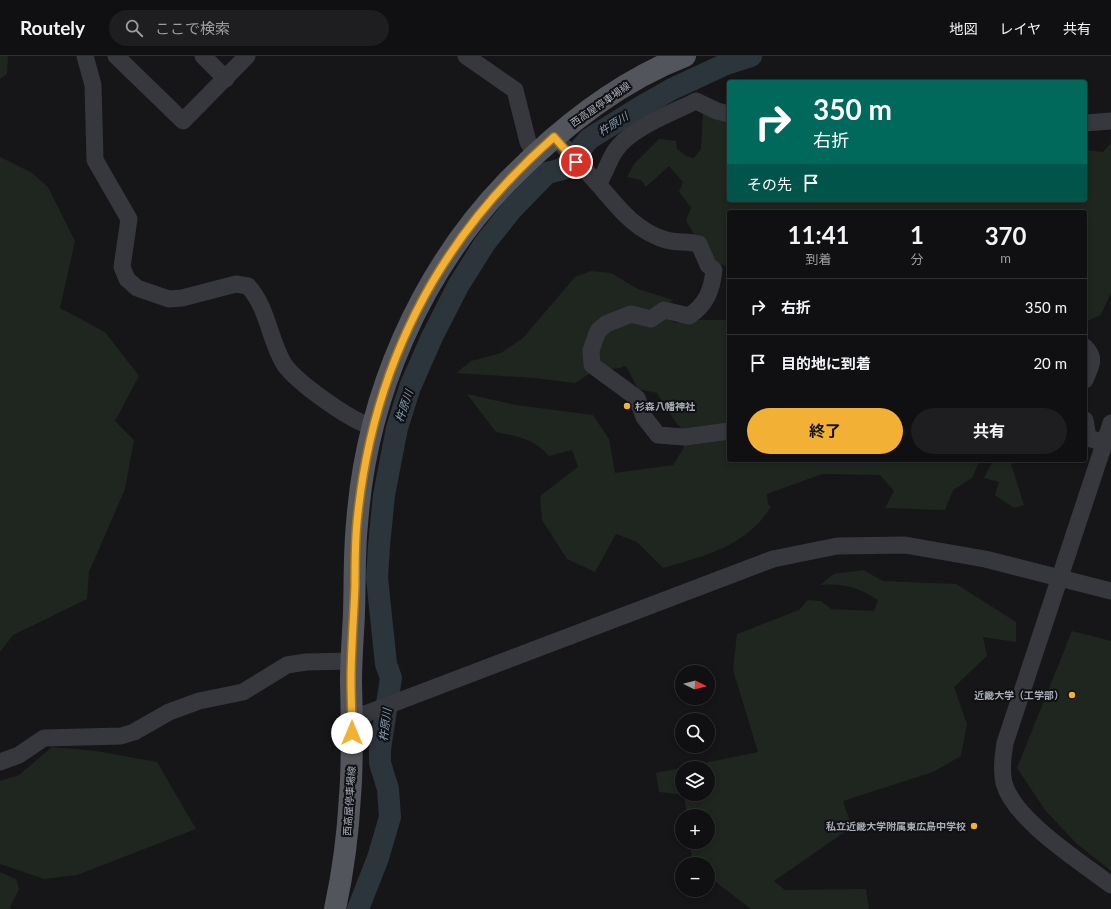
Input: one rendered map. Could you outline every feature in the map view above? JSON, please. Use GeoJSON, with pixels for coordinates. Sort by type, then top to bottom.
{"type":"FeatureCollection","features":[{"type":"Feature","properties":{"kind":"main road","name":"西高屋停車場線"},"geometry":{"type":"LineString","coordinates":[[335,909],[344,867],[351,795],[352,661],[357,523],[367,453],[381,398],[400,344],[426,291],[461,238],[493,197],[535,154],[561,144],[588,110],[632,82],[684,56]]}},
{"type":"Feature","properties":{"kind":"street"},"geometry":{"type":"LineString","coordinates":[[84,56],[93,85],[95,160],[129,219],[122,267],[126,279],[137,288],[168,299],[182,298],[236,284],[248,286],[261,304],[284,363],[295,378],[357,421],[374,427]]}},
{"type":"Feature","properties":{"kind":"street"},"geometry":{"type":"LineString","coordinates":[[116,56],[183,121],[247,56]]}},
{"type":"Feature","properties":{"kind":"street"},"geometry":{"type":"LineString","coordinates":[[203,56],[226,79]]}},
{"type":"Feature","properties":{"kind":"street"},"geometry":{"type":"LineString","coordinates":[[466,56],[515,90],[528,142],[535,154]]}},
{"type":"Feature","properties":{"kind":"street"},"geometry":{"type":"LineString","coordinates":[[598,184],[605,174],[614,152],[629,135],[696,101],[717,111],[727,114]]}},
{"type":"Feature","properties":{"kind":"street"},"geometry":{"type":"LineString","coordinates":[[1087,123],[1111,121]]}},
{"type":"Feature","properties":{"kind":"street"},"geometry":{"type":"LineString","coordinates":[[561,144],[631,223],[666,241],[690,241],[699,244],[708,265],[714,270],[713,284],[707,299],[699,310],[689,316],[664,310],[651,319],[631,314],[606,324],[598,331],[591,350],[592,366],[637,398],[644,417],[658,435],[685,437],[727,431]]}},
{"type":"Feature","properties":{"kind":"street"},"geometry":{"type":"LineString","coordinates":[[1087,349],[1091,353],[1093,362],[1087,376]]}},
{"type":"Feature","properties":{"kind":"street"},"geometry":{"type":"LineString","coordinates":[[1111,423],[1005,743],[1002,766],[1004,783],[1012,799],[1033,825],[1111,885]]}},
{"type":"Feature","properties":{"kind":"street"},"geometry":{"type":"LineString","coordinates":[[1087,432],[1088,438],[1105,443]]}},
{"type":"Feature","properties":{"kind":"street"},"geometry":{"type":"LineString","coordinates":[[352,719],[773,559],[837,546],[905,545],[985,560],[1111,591]]}},
{"type":"Feature","properties":{"kind":"street"},"geometry":{"type":"LineString","coordinates":[[0,762],[19,754],[44,738],[121,736],[134,732],[169,712],[199,701],[243,692],[287,665],[306,662],[352,661]]}},
{"type":"Feature","properties":{"kind":"shaded area"},"geometry":{"type":"Polygon","coordinates":[[[0,56],[8,56],[7,74],[0,79],[0,56]]]}},
{"type":"Feature","properties":{"kind":"shaded area"},"geometry":{"type":"Polygon","coordinates":[[[703,110],[727,121],[727,202],[1087,202],[1087,150],[1103,152],[1111,143],[1111,292],[1101,315],[1087,321],[1087,210],[727,210],[727,266],[710,261],[686,221],[691,207],[679,192],[683,182],[669,166],[646,187],[641,180],[627,177],[634,164],[659,139],[676,141],[677,149],[686,156],[694,158],[701,149],[703,110]]]}},
{"type":"Feature","properties":{"kind":"shaded area"},"geometry":{"type":"Polygon","coordinates":[[[0,157],[32,173],[48,187],[75,241],[60,308],[105,332],[139,376],[115,421],[134,440],[125,489],[89,572],[87,599],[13,635],[0,652],[0,157]]]}},
{"type":"Feature","properties":{"kind":"shaded area"},"geometry":{"type":"Polygon","coordinates":[[[591,271],[611,273],[638,289],[673,300],[651,316],[606,321],[592,372],[575,383],[534,378],[456,373],[471,361],[501,353],[523,338],[575,277],[591,271]]]}},
{"type":"Feature","properties":{"kind":"shaded area"},"geometry":{"type":"Polygon","coordinates":[[[665,316],[675,323],[694,320],[726,320],[727,318],[727,427],[686,432],[677,424],[657,393],[638,389],[626,366],[612,368],[606,367],[599,362],[599,340],[612,325],[665,316]]]}},
{"type":"Feature","properties":{"kind":"shaded area"},"geometry":{"type":"Polygon","coordinates":[[[467,394],[516,405],[593,415],[609,439],[615,473],[673,465],[683,449],[685,440],[727,434],[727,462],[979,462],[972,478],[953,490],[945,510],[885,508],[894,491],[880,475],[822,474],[767,494],[768,504],[771,507],[761,521],[749,532],[723,548],[694,559],[663,568],[637,542],[616,534],[595,572],[567,559],[542,520],[540,496],[578,467],[572,450],[549,456],[537,445],[525,439],[496,432],[467,394]]]}},
{"type":"Feature","properties":{"kind":"shaded area"},"geometry":{"type":"Polygon","coordinates":[[[992,462],[1021,462],[1011,464],[1024,505],[1014,508],[995,495],[999,482],[984,478],[992,462]]]}},
{"type":"Feature","properties":{"kind":"shaded area"},"geometry":{"type":"Polygon","coordinates":[[[863,570],[883,581],[956,584],[1016,622],[1016,642],[983,637],[987,656],[954,687],[967,724],[961,756],[933,772],[843,801],[852,827],[774,881],[785,890],[866,889],[869,909],[751,909],[715,881],[715,857],[692,857],[691,849],[715,849],[715,809],[686,809],[685,801],[715,801],[714,761],[758,752],[733,670],[737,634],[799,610],[808,600],[821,601],[831,609],[874,611],[878,600],[857,589],[843,585],[820,585],[834,574],[863,570]]]}},
{"type":"Feature","properties":{"kind":"shaded area","name":"近畿大学（工学部）"},"geometry":{"type":"Polygon","coordinates":[[[1072,631],[1111,641],[1111,871],[1076,843],[1045,810],[1017,768],[1072,631]]]}},
{"type":"Feature","properties":{"kind":"shaded area"},"geometry":{"type":"Polygon","coordinates":[[[52,747],[96,751],[157,762],[196,829],[77,875],[44,879],[0,864],[0,781],[19,775],[52,747]]]}},
{"type":"Feature","properties":{"kind":"shaded area"},"geometry":{"type":"Polygon","coordinates":[[[675,769],[675,794],[659,792],[656,773],[675,769]]]}},
{"type":"Feature","properties":{"kind":"shaded area"},"geometry":{"type":"Polygon","coordinates":[[[0,872],[16,879],[19,889],[10,907],[11,909],[0,909],[0,872]]]}},
{"type":"Feature","properties":{"kind":"waterway","name":"杵原川"},"geometry":{"type":"LineString","coordinates":[[358,909],[378,858],[390,817],[388,789],[380,763],[380,749],[391,678],[386,664],[377,578],[384,495],[397,428],[410,387],[432,337],[458,286],[485,243],[512,209],[547,173],[563,169],[589,139],[637,109],[672,89],[726,64],[751,56]]}},
{"type":"Feature","properties":{"kind":"place","name":"杉森八幡神社"},"geometry":{"type":"Point","coordinates":[627,406]}},
{"type":"Feature","properties":{"kind":"place","name":"近畿大学（工学部）"},"geometry":{"type":"Point","coordinates":[1072,695]}},
{"type":"Feature","properties":{"kind":"place","name":"私立近畿大学附属東広島中学校"},"geometry":{"type":"Point","coordinates":[974,826]}},
{"type":"Feature","properties":{"kind":"route"},"geometry":{"type":"LineString","coordinates":[[352,733],[351,679],[357,523],[367,453],[381,398],[400,344],[426,291],[456,243],[493,197],[535,154],[554,137],[576,162]]}}]}
